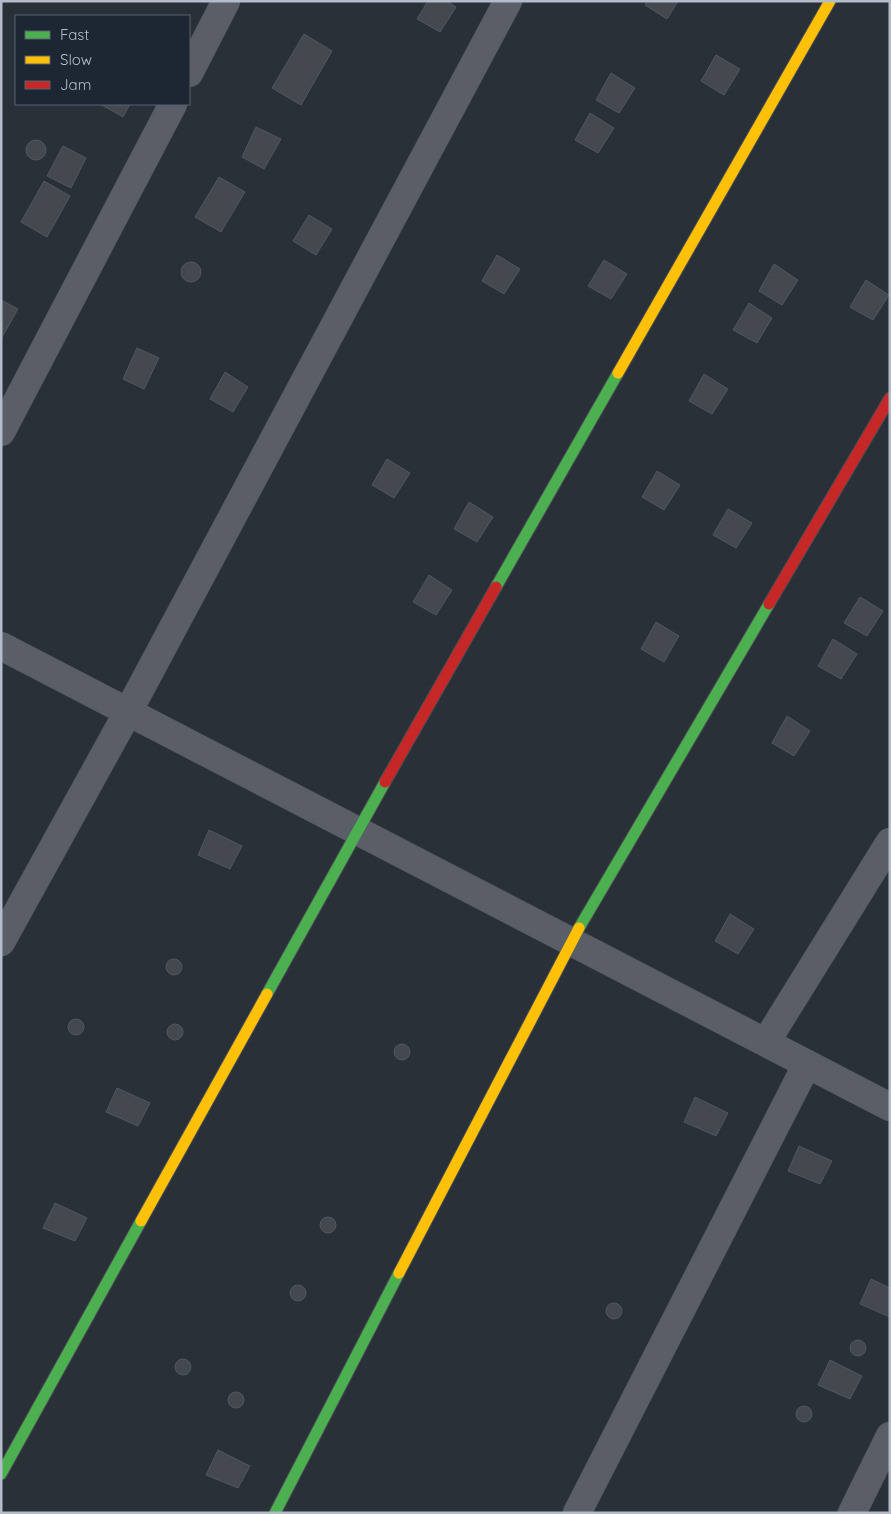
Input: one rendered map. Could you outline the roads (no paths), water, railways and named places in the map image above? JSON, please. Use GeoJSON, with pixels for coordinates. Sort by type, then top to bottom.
{"type":"FeatureCollection","features":[{"type":"Feature","properties":{"kind":"street"},"geometry":{"type":"LineString","coordinates":[[190,71],[226,1]]}},
{"type":"Feature","properties":{"kind":"street"},"geometry":{"type":"LineString","coordinates":[[1,942],[128,712],[508,1]]}},
{"type":"Feature","properties":{"kind":"street"},"geometry":{"type":"LineString","coordinates":[[1,1474],[357,831],[830,1]]}},
{"type":"Feature","properties":{"kind":"street"},"geometry":{"type":"LineString","coordinates":[[1,432],[172,105]]}},
{"type":"Feature","properties":{"kind":"street"},"geometry":{"type":"LineString","coordinates":[[275,1513],[571,942],[890,398]]}},
{"type":"Feature","properties":{"kind":"street"},"geometry":{"type":"LineString","coordinates":[[1,646],[890,1108]]}},
{"type":"Feature","properties":{"kind":"street"},"geometry":{"type":"LineString","coordinates":[[766,1042],[890,842]]}},
{"type":"Feature","properties":{"kind":"street"},"geometry":{"type":"LineString","coordinates":[[577,1513],[807,1064]]}},
{"type":"Feature","properties":{"kind":"street"},"geometry":{"type":"LineString","coordinates":[[852,1513],[890,1436]]}}]}
